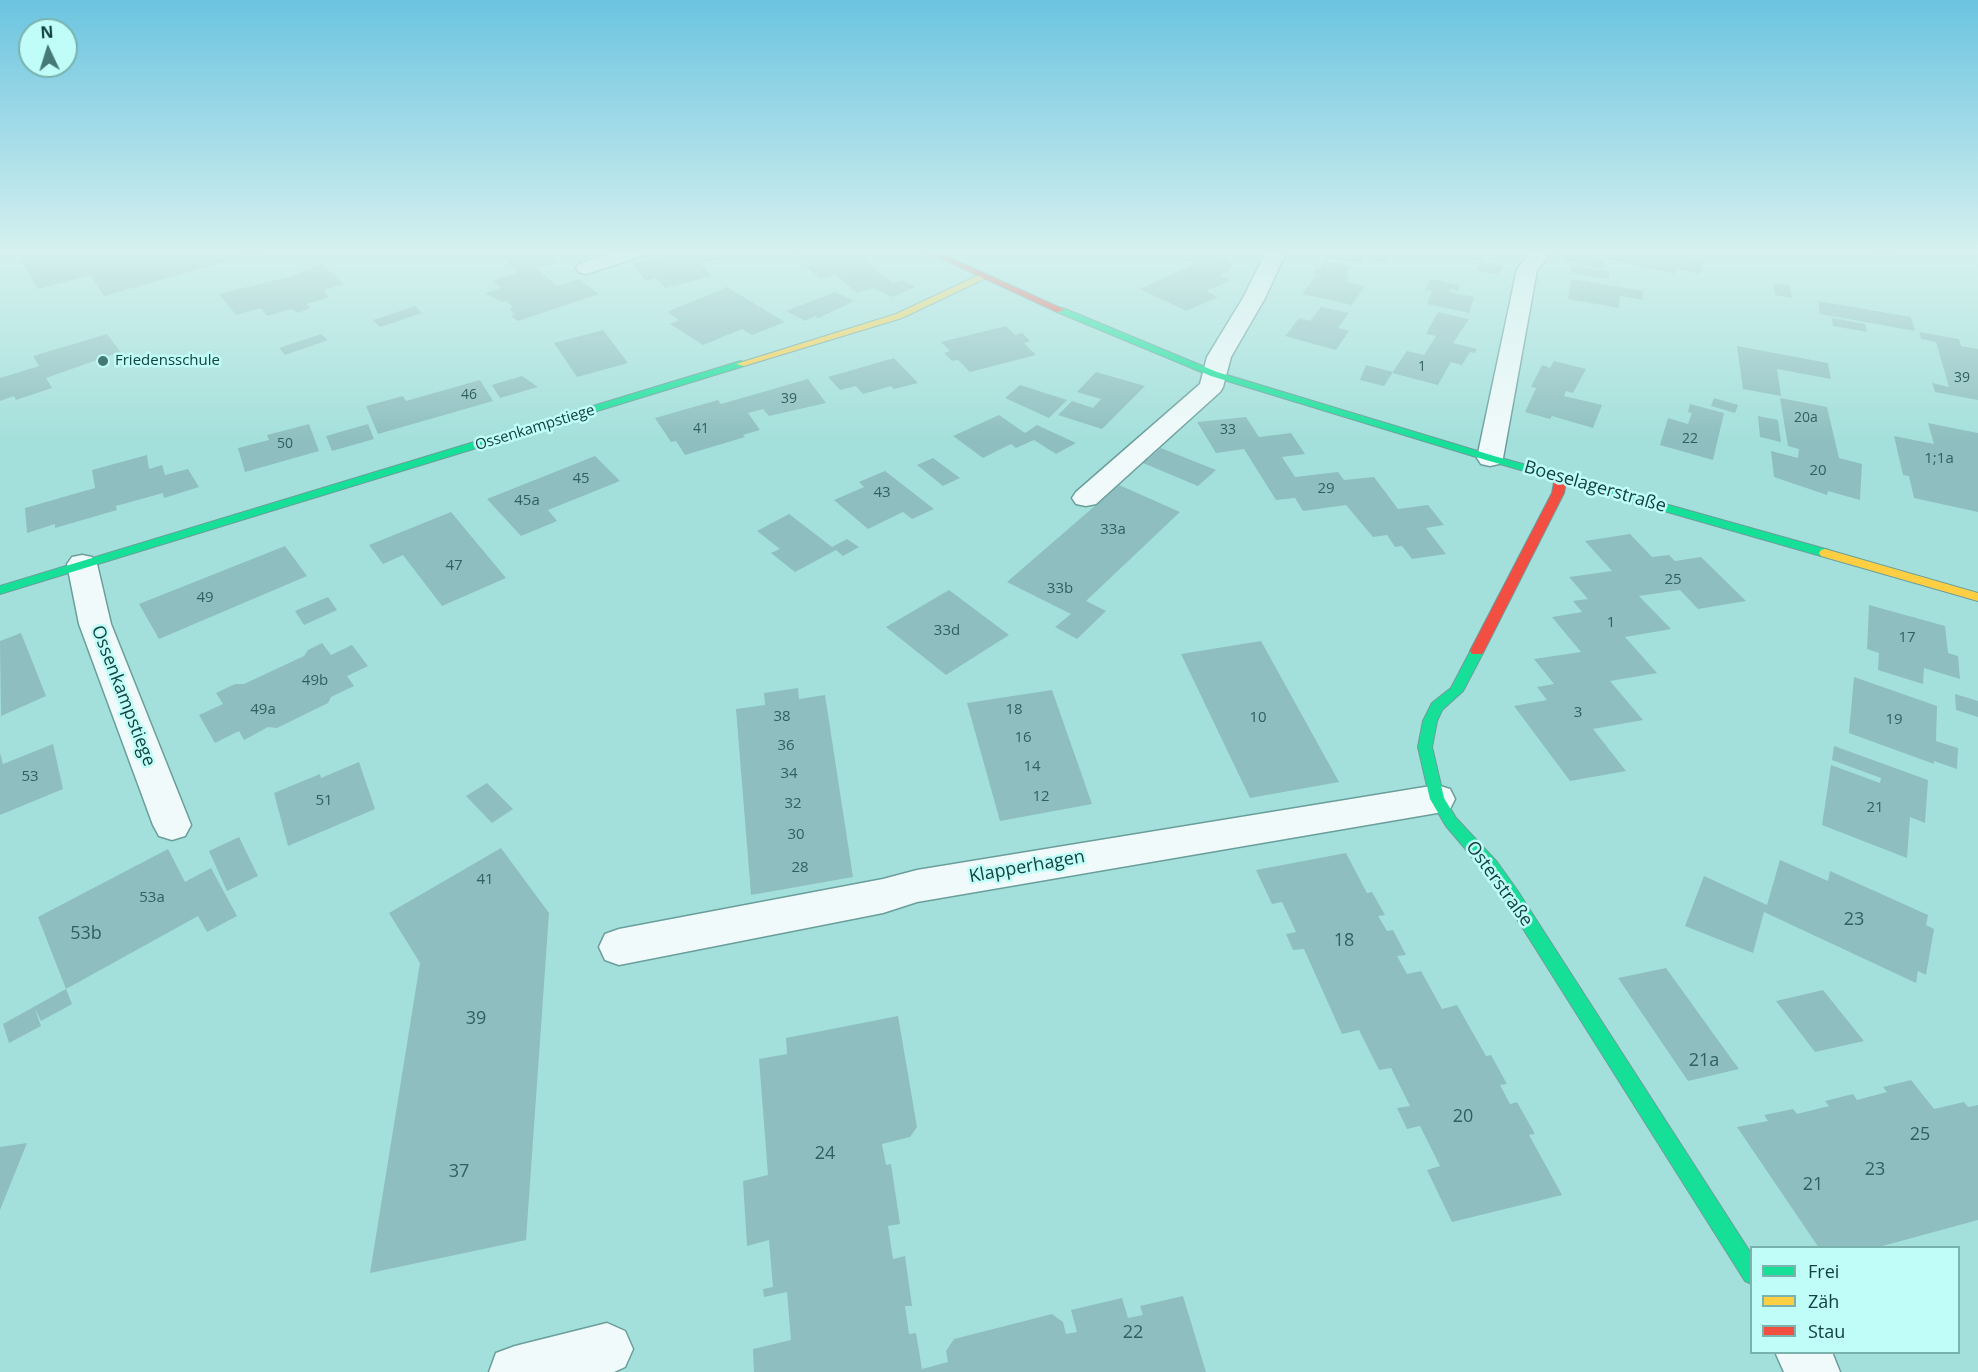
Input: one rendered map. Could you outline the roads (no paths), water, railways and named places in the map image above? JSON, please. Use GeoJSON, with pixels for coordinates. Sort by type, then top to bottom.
{"type":"FeatureCollection","features":[{"type":"Feature","properties":{"kind":"street","name":"Ossenkampstiege"},"geometry":{"type":"LineString","coordinates":[[0,590],[312,497],[903,314]]}},
{"type":"Feature","properties":{"kind":"street","name":"Boeselagerstraße"},"geometry":{"type":"LineString","coordinates":[[1069,314],[1214,374],[1490,458],[1978,597]]}},
{"type":"Feature","properties":{"kind":"street"},"geometry":{"type":"LineString","coordinates":[[1086,498],[1210,387],[1219,357],[1244,314]]}},
{"type":"Feature","properties":{"kind":"street"},"geometry":{"type":"LineString","coordinates":[[1490,458],[1518,314]]}},
{"type":"Feature","properties":{"kind":"street","name":"Osterstraße"},"geometry":{"type":"LineString","coordinates":[[1561,477],[1558,493],[1456,691],[1437,707],[1430,721],[1425,747],[1437,798],[1451,822],[1491,867],[1511,895],[1750,1271]]}},
{"type":"Feature","properties":{"kind":"street","name":"Ossenkampstiege"},"geometry":{"type":"LineString","coordinates":[[82,564],[95,624],[171,825]]}},
{"type":"Feature","properties":{"kind":"street","name":"Klapperhagen"},"geometry":{"type":"LineString","coordinates":[[619,947],[883,897],[917,886],[1437,798]]}},
{"type":"Feature","properties":{"kind":"street"},"geometry":{"type":"LineString","coordinates":[[515,1372],[607,1349]]}},
{"type":"Feature","properties":{"kind":"street"},"geometry":{"type":"LineString","coordinates":[[1803,1354],[1814,1372]]}},
{"type":"Feature","properties":{"kind":"place","name":"Friedensschule"},"geometry":{"type":"Point","coordinates":[103,361]}}]}
